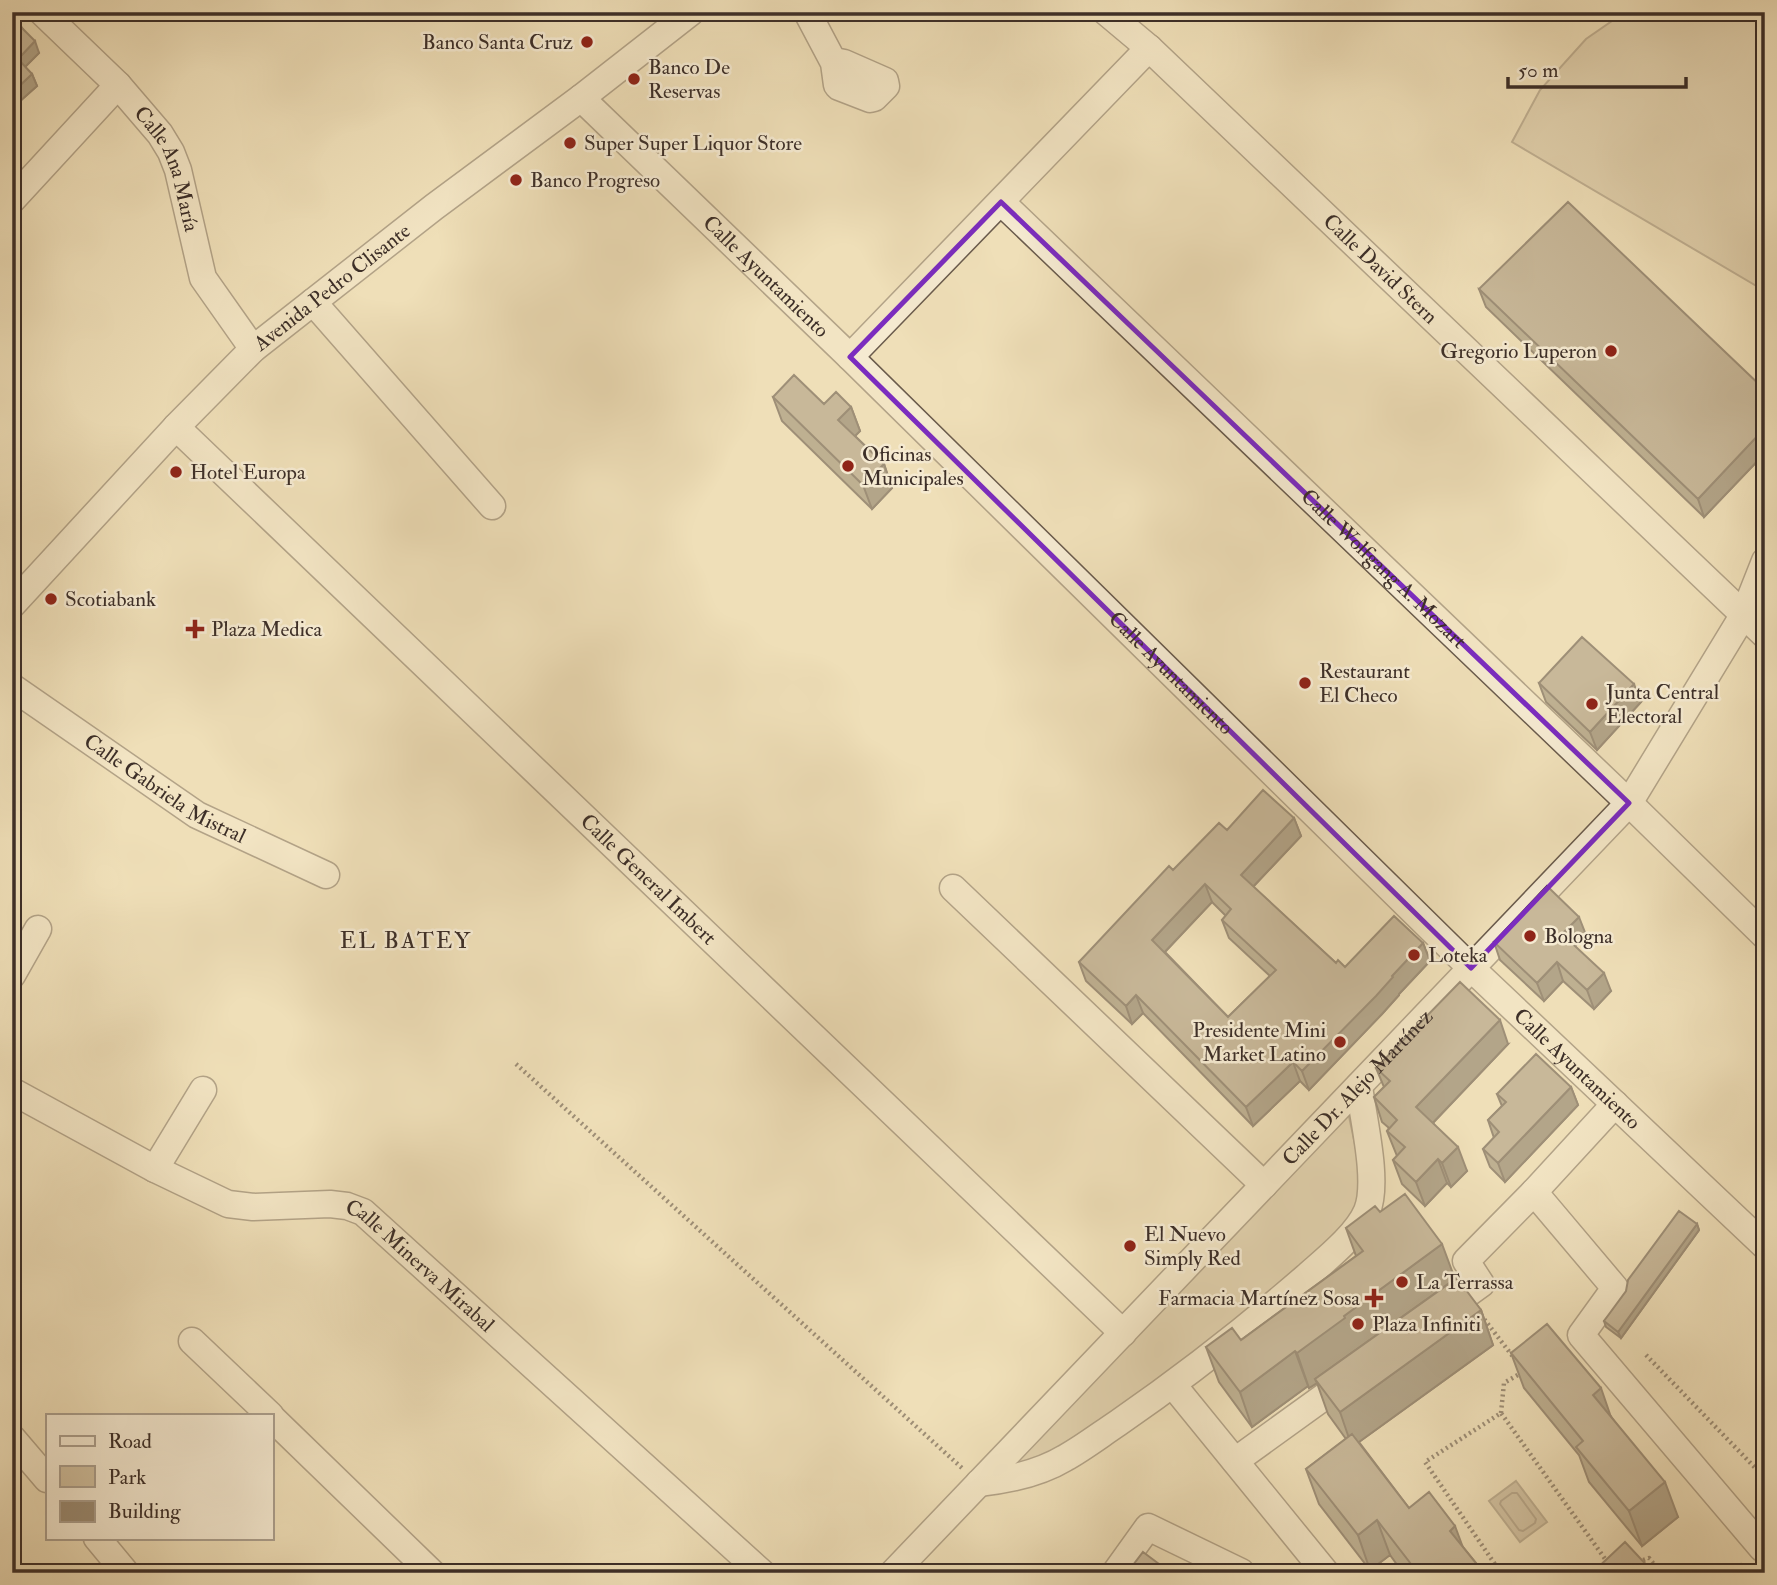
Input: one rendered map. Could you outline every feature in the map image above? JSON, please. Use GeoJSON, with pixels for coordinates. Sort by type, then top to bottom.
{"type":"FeatureCollection","features":[{"type":"Feature","properties":{"kind":"street","name":"Calle Ana María"},"geometry":{"type":"LineString","coordinates":[[42,12],[118,85],[160,134],[178,170],[203,278],[253,349]]}},
{"type":"Feature","properties":{"kind":"street","name":"Avenida Pedro Clisante"},"geometry":{"type":"LineString","coordinates":[[12,605],[176,427],[253,349],[434,207],[691,12]]}},
{"type":"Feature","properties":{"kind":"street"},"geometry":{"type":"LineString","coordinates":[[807,12],[834,63]]}},
{"type":"Feature","properties":{"kind":"street","name":"Calle David Stern"},"geometry":{"type":"LineString","coordinates":[[1106,12],[1149,48],[1765,635]]}},
{"type":"Feature","properties":{"kind":"street"},"geometry":{"type":"LineString","coordinates":[[850,357],[1149,48]]}},
{"type":"Feature","properties":{"kind":"street"},"geometry":{"type":"LineString","coordinates":[[12,200],[118,85]]}},
{"type":"Feature","properties":{"kind":"street","name":"Calle Ayuntamiento"},"geometry":{"type":"LineString","coordinates":[[581,98],[850,357],[1471,968],[1765,1246]]}},
{"type":"Feature","properties":{"kind":"street","name":"Calle Wolfgang A. Mozart"},"geometry":{"type":"LineString","coordinates":[[1002,202],[1765,936]]}},
{"type":"Feature","properties":{"kind":"street"},"geometry":{"type":"LineString","coordinates":[[313,302],[492,506]]}},
{"type":"Feature","properties":{"kind":"street","name":"Calle General Imbert"},"geometry":{"type":"LineString","coordinates":[[176,427],[1123,1333]]}},
{"type":"Feature","properties":{"kind":"street","name":"Calle Dr. Alejo Martínez"},"geometry":{"type":"LineString","coordinates":[[894,1573],[1629,803],[1744,614],[1765,561]]}},
{"type":"Feature","properties":{"kind":"street","name":"Calle Gabriela Mistral"},"geometry":{"type":"LineString","coordinates":[[12,687],[198,815],[326,875]]}},
{"type":"Feature","properties":{"kind":"street"},"geometry":{"type":"LineString","coordinates":[[953,888],[1264,1185]]}},
{"type":"Feature","properties":{"kind":"street"},"geometry":{"type":"LineString","coordinates":[[12,975],[37,929]]}},
{"type":"Feature","properties":{"kind":"street"},"geometry":{"type":"LineString","coordinates":[[979,1483],[996,1482],[1032,1473],[1064,1460],[1173,1385],[1280,1300],[1344,1243],[1366,1213],[1372,1195],[1372,1175],[1359,1086]]}},
{"type":"Feature","properties":{"kind":"street"},"geometry":{"type":"LineString","coordinates":[[155,1169],[202,1090]]}},
{"type":"Feature","properties":{"kind":"street","name":"Calle Minerva Mirabal"},"geometry":{"type":"LineString","coordinates":[[12,1091],[155,1169],[228,1204],[241,1207],[330,1204],[363,1212],[762,1573]]}},
{"type":"Feature","properties":{"kind":"street"},"geometry":{"type":"LineString","coordinates":[[1421,1327],[1481,1284],[1466,1261],[1615,1104]]}},
{"type":"Feature","properties":{"kind":"street"},"geometry":{"type":"LineString","coordinates":[[1534,1192],[1615,1288],[1581,1335],[1762,1548],[1765,1545]]}},
{"type":"Feature","properties":{"kind":"street"},"geometry":{"type":"LineString","coordinates":[[192,1340],[268,1414]]}},
{"type":"Feature","properties":{"kind":"street"},"geometry":{"type":"LineString","coordinates":[[1235,1461],[1367,1366]]}},
{"type":"Feature","properties":{"kind":"street"},"geometry":{"type":"LineString","coordinates":[[1173,1385],[1326,1573]]}},
{"type":"Feature","properties":{"kind":"street"},"geometry":{"type":"LineString","coordinates":[[273,1419],[432,1573]]}},
{"type":"Feature","properties":{"kind":"street"},"geometry":{"type":"LineString","coordinates":[[12,1438],[46,1478]]}},
{"type":"Feature","properties":{"kind":"street"},"geometry":{"type":"LineString","coordinates":[[1115,1573],[1148,1527],[1241,1572]]}},
{"type":"Feature","properties":{"kind":"street"},"geometry":{"type":"LineString","coordinates":[[99,1540],[126,1573]]}},
{"type":"Feature","properties":{"kind":"path"},"geometry":{"type":"LineString","coordinates":[[516,1064],[979,1483]]}},
{"type":"Feature","properties":{"kind":"path"},"geometry":{"type":"LineString","coordinates":[[1465,1295],[1516,1360]]}},
{"type":"Feature","properties":{"kind":"path"},"geometry":{"type":"LineString","coordinates":[[1646,1355],[1765,1478]]}},
{"type":"Feature","properties":{"kind":"path"},"geometry":{"type":"LineString","coordinates":[[1524,1371],[1504,1383],[1501,1413],[1613,1570]]}},
{"type":"Feature","properties":{"kind":"path"},"geometry":{"type":"LineString","coordinates":[[1501,1413],[1425,1462],[1501,1573]]}},
{"type":"Feature","properties":{"kind":"path"},"geometry":{"type":"LineString","coordinates":[[1637,1562],[1649,1558],[1661,1573]]}},
{"type":"Feature","properties":{"kind":"highlighted area"},"geometry":{"type":"Polygon","coordinates":[[[1001,202],[1629,803],[1471,968],[850,357],[1001,202]]]}},
{"type":"Feature","properties":{"kind":"green space"},"geometry":{"type":"Polygon","coordinates":[[[1625,12],[1765,12],[1765,291],[1512,142],[1540,90],[1586,39],[1625,12]]]}},
{"type":"Feature","properties":{"kind":"green space"},"geometry":{"type":"Polygon","coordinates":[[[1347,1107],[1360,1168],[1359,1207],[1336,1238],[1203,1350],[1064,1455],[1002,1476],[1347,1107]]]}},
{"type":"Feature","properties":{"kind":"water"},"geometry":{"type":"Polygon","coordinates":[[[1516,1481],[1547,1522],[1520,1542],[1489,1501],[1516,1481]]]}},
{"type":"Feature","properties":{"kind":"building"},"geometry":{"type":"Polygon","coordinates":[[[12,13],[19,20],[17,23],[35,41],[18,59],[32,74],[15,90],[12,87],[12,13]]]}},
{"type":"Feature","properties":{"kind":"building"},"geometry":{"type":"Polygon","coordinates":[[[1568,202],[1765,390],[1765,433],[1762,431],[1698,499],[1479,289],[1568,202]]]}},
{"type":"Feature","properties":{"kind":"building"},"geometry":{"type":"Polygon","coordinates":[[[794,375],[824,404],[836,392],[851,407],[838,420],[884,464],[863,485],[773,397],[794,375]]]}},
{"type":"Feature","properties":{"kind":"building","name":"Junta Central Electoral"},"geometry":{"type":"Polygon","coordinates":[[[1582,637],[1634,684],[1590,732],[1539,683],[1582,637]]]}},
{"type":"Feature","properties":{"kind":"building"},"geometry":{"type":"Polygon","coordinates":[[[1263,790],[1294,818],[1241,875],[1336,963],[1338,960],[1345,967],[1394,916],[1423,943],[1376,996],[1302,1071],[1293,1062],[1246,1107],[1136,995],[1126,1006],[1079,962],[1169,866],[1173,870],[1219,823],[1227,830],[1263,790]],[[1205,884],[1152,940],[1228,1017],[1276,970],[1222,920],[1231,909],[1205,884]]]}},
{"type":"Feature","properties":{"kind":"building"},"geometry":{"type":"Polygon","coordinates":[[[1547,886],[1579,917],[1562,934],[1604,973],[1587,990],[1557,962],[1537,983],[1494,942],[1547,886]]]}},
{"type":"Feature","properties":{"kind":"building"},"geometry":{"type":"Polygon","coordinates":[[[1460,982],[1500,1020],[1416,1107],[1458,1147],[1442,1163],[1438,1159],[1416,1182],[1393,1160],[1405,1147],[1387,1131],[1397,1120],[1374,1097],[1390,1081],[1376,1068],[1460,982]]]}},
{"type":"Feature","properties":{"kind":"building"},"geometry":{"type":"Polygon","coordinates":[[[1536,1054],[1571,1087],[1498,1163],[1483,1149],[1499,1132],[1488,1120],[1506,1102],[1497,1094],[1536,1054]]]}},
{"type":"Feature","properties":{"kind":"building"},"geometry":{"type":"Polygon","coordinates":[[[1405,1194],[1442,1244],[1344,1316],[1345,1318],[1240,1392],[1206,1347],[1232,1328],[1241,1340],[1363,1251],[1346,1228],[1375,1206],[1380,1212],[1405,1194]]]}},
{"type":"Feature","properties":{"kind":"building"},"geometry":{"type":"Polygon","coordinates":[[[1679,1211],[1697,1224],[1618,1332],[1604,1321],[1626,1291],[1628,1280],[1679,1211]]]}},
{"type":"Feature","properties":{"kind":"building"},"geometry":{"type":"Polygon","coordinates":[[[1457,1278],[1481,1310],[1340,1412],[1315,1379],[1457,1278]]]}},
{"type":"Feature","properties":{"kind":"building"},"geometry":{"type":"Polygon","coordinates":[[[1547,1324],[1601,1388],[1593,1395],[1665,1482],[1629,1511],[1576,1447],[1583,1441],[1511,1353],[1547,1324]]]}},
{"type":"Feature","properties":{"kind":"building"},"geometry":{"type":"Polygon","coordinates":[[[1352,1434],[1409,1508],[1429,1492],[1455,1526],[1450,1531],[1484,1573],[1418,1573],[1377,1520],[1358,1535],[1306,1469],[1352,1434]]]}},
{"type":"Feature","properties":{"kind":"building"},"geometry":{"type":"Polygon","coordinates":[[[1625,1542],[1654,1573],[1592,1573],[1625,1542]]]}},
{"type":"Feature","properties":{"kind":"building"},"geometry":{"type":"Polygon","coordinates":[[[1143,1552],[1171,1573],[1127,1573],[1143,1552]]]}},
{"type":"Feature","properties":{"kind":"place","name":"Banco Santa Cruz"},"geometry":{"type":"Point","coordinates":[587,42]}},
{"type":"Feature","properties":{"kind":"place","name":"Banco De Reservas"},"geometry":{"type":"Point","coordinates":[634,79]}},
{"type":"Feature","properties":{"kind":"place","name":"Super Super Liquor Store"},"geometry":{"type":"Point","coordinates":[570,143]}},
{"type":"Feature","properties":{"kind":"place","name":"Banco Progreso"},"geometry":{"type":"Point","coordinates":[516,180]}},
{"type":"Feature","properties":{"kind":"place","name":"Gregorio Luperon"},"geometry":{"type":"Point","coordinates":[1611,351]}},
{"type":"Feature","properties":{"kind":"place","name":"Oficinas Municipales"},"geometry":{"type":"Point","coordinates":[848,466]}},
{"type":"Feature","properties":{"kind":"place","name":"Hotel Europa"},"geometry":{"type":"Point","coordinates":[176,472]}},
{"type":"Feature","properties":{"kind":"place","name":"Scotiabank"},"geometry":{"type":"Point","coordinates":[51,599]}},
{"type":"Feature","properties":{"kind":"place","name":"Plaza Medica"},"geometry":{"type":"Point","coordinates":[195,629]}},
{"type":"Feature","properties":{"kind":"place","name":"Restaurant El Checo"},"geometry":{"type":"Point","coordinates":[1305,683]}},
{"type":"Feature","properties":{"kind":"place","name":"Junta Central Electoral"},"geometry":{"type":"Point","coordinates":[1592,704]}},
{"type":"Feature","properties":{"kind":"place","name":"Bologna"},"geometry":{"type":"Point","coordinates":[1530,936]}},
{"type":"Feature","properties":{"kind":"place","name":"Loteka"},"geometry":{"type":"Point","coordinates":[1414,955]}},
{"type":"Feature","properties":{"kind":"place","name":"Presidente Mini Market Latino"},"geometry":{"type":"Point","coordinates":[1340,1042]}},
{"type":"Feature","properties":{"kind":"place","name":"El Nuevo Simply Red"},"geometry":{"type":"Point","coordinates":[1130,1246]}},
{"type":"Feature","properties":{"kind":"place","name":"La Terrassa"},"geometry":{"type":"Point","coordinates":[1402,1282]}},
{"type":"Feature","properties":{"kind":"place","name":"Farmacia Martínez Sosa"},"geometry":{"type":"Point","coordinates":[1374,1298]}},
{"type":"Feature","properties":{"kind":"place","name":"Plaza Infiniti"},"geometry":{"type":"Point","coordinates":[1358,1324]}},
{"type":"Feature","properties":{"kind":"district","name":"EL BATEY"},"geometry":{"type":"Point","coordinates":[406,940]}}]}
